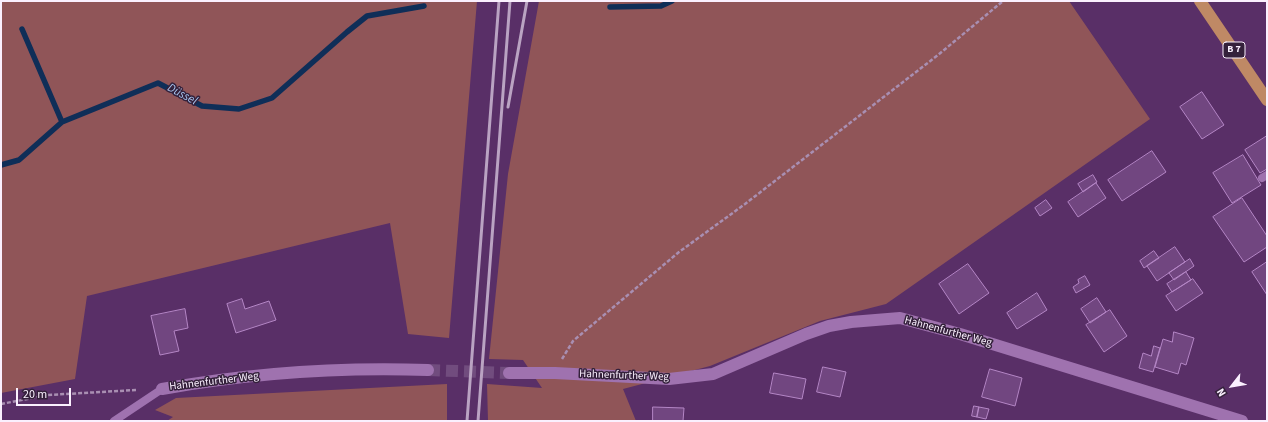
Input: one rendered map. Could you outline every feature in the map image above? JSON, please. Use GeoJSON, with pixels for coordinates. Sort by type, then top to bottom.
{"type":"FeatureCollection","features":[{"type":"Feature","properties":{"kind":"main road","name":"B 7"},"geometry":{"type":"LineString","coordinates":[[1200,1],[1267,100]]}},
{"type":"Feature","properties":{"kind":"street","name":"Hahnenfurther Weg"},"geometry":{"type":"LineString","coordinates":[[509,373],[555,373],[669,379],[713,374],[806,334],[829,326],[851,322],[900,318],[960,334],[1242,421]]}},
{"type":"Feature","properties":{"kind":"street","name":"Hahnenfurther Weg"},"geometry":{"type":"LineString","coordinates":[[162,389],[203,381],[320,371],[372,369],[428,370]]}},
{"type":"Feature","properties":{"kind":"lane"},"geometry":{"type":"LineString","coordinates":[[114,421],[162,389]]}},
{"type":"Feature","properties":{"kind":"path"},"geometry":{"type":"LineString","coordinates":[[555,373],[572,341],[679,252],[745,204],[938,55],[1003,1]]}},
{"type":"Feature","properties":{"kind":"path","name":"Hahnenfurther Weg"},"geometry":{"type":"LineString","coordinates":[[1,404],[48,395],[162,389]]}},
{"type":"Feature","properties":{"kind":"shaded area"},"geometry":{"type":"Polygon","coordinates":[[[1,1],[477,1],[449,338],[408,334],[390,223],[87,296],[75,379],[1,393],[1,1]]]}},
{"type":"Feature","properties":{"kind":"shaded area"},"geometry":{"type":"Polygon","coordinates":[[[539,1],[1069,1],[1150,119],[886,304],[820,321],[710,366],[623,389],[636,421],[488,421],[487,384],[542,388],[523,360],[489,359],[508,174],[539,1]]]}},
{"type":"Feature","properties":{"kind":"shaded area"},"geometry":{"type":"Polygon","coordinates":[[[447,384],[447,421],[167,421],[173,417],[155,410],[176,398],[447,384]]]}},
{"type":"Feature","properties":{"kind":"building"},"geometry":{"type":"Polygon","coordinates":[[[1202,92],[1224,125],[1202,139],[1180,107],[1202,92]]]}},
{"type":"Feature","properties":{"kind":"building"},"geometry":{"type":"Polygon","coordinates":[[[1267,136],[1267,169],[1260,173],[1245,150],[1267,136]]]}},
{"type":"Feature","properties":{"kind":"building"},"geometry":{"type":"Polygon","coordinates":[[[1152,151],[1166,172],[1122,201],[1108,180],[1152,151]]]}},
{"type":"Feature","properties":{"kind":"building"},"geometry":{"type":"Polygon","coordinates":[[[1243,155],[1261,185],[1232,203],[1213,173],[1243,155]]]}},
{"type":"Feature","properties":{"kind":"building"},"geometry":{"type":"Polygon","coordinates":[[[1093,175],[1097,182],[1083,192],[1078,184],[1093,175]]]}},
{"type":"Feature","properties":{"kind":"building"},"geometry":{"type":"Polygon","coordinates":[[[1096,183],[1106,198],[1078,217],[1068,202],[1096,183]]]}},
{"type":"Feature","properties":{"kind":"building"},"geometry":{"type":"Polygon","coordinates":[[[1242,198],[1267,236],[1267,247],[1244,262],[1213,217],[1242,198]]]}},
{"type":"Feature","properties":{"kind":"building"},"geometry":{"type":"Polygon","coordinates":[[[1046,200],[1052,208],[1040,216],[1035,208],[1046,200]]]}},
{"type":"Feature","properties":{"kind":"building"},"geometry":{"type":"Polygon","coordinates":[[[1175,247],[1185,262],[1157,281],[1147,266],[1175,247]]]}},
{"type":"Feature","properties":{"kind":"building"},"geometry":{"type":"Polygon","coordinates":[[[1154,251],[1159,258],[1144,268],[1140,261],[1154,251]]]}},
{"type":"Feature","properties":{"kind":"building"},"geometry":{"type":"Polygon","coordinates":[[[1190,259],[1194,266],[1174,280],[1169,273],[1190,259]]]}},
{"type":"Feature","properties":{"kind":"building"},"geometry":{"type":"Polygon","coordinates":[[[1267,262],[1267,295],[1252,272],[1267,262]]]}},
{"type":"Feature","properties":{"kind":"building"},"geometry":{"type":"Polygon","coordinates":[[[968,264],[989,293],[959,314],[939,284],[968,264]]]}},
{"type":"Feature","properties":{"kind":"building"},"geometry":{"type":"Polygon","coordinates":[[[1186,272],[1191,280],[1172,292],[1167,284],[1186,272]]]}},
{"type":"Feature","properties":{"kind":"building"},"geometry":{"type":"Polygon","coordinates":[[[1085,276],[1090,285],[1076,293],[1073,287],[1079,283],[1078,280],[1085,276]]]}},
{"type":"Feature","properties":{"kind":"building"},"geometry":{"type":"Polygon","coordinates":[[[1193,279],[1203,293],[1176,311],[1166,296],[1193,279]]]}},
{"type":"Feature","properties":{"kind":"building"},"geometry":{"type":"Polygon","coordinates":[[[1037,293],[1047,310],[1017,329],[1007,313],[1037,293]]]}},
{"type":"Feature","properties":{"kind":"building"},"geometry":{"type":"Polygon","coordinates":[[[1097,298],[1106,312],[1090,323],[1081,309],[1097,298]]]}},
{"type":"Feature","properties":{"kind":"building"},"geometry":{"type":"Polygon","coordinates":[[[242,299],[245,309],[269,301],[276,320],[236,333],[227,304],[242,299]]]}},
{"type":"Feature","properties":{"kind":"building"},"geometry":{"type":"Polygon","coordinates":[[[185,309],[188,328],[174,331],[179,351],[160,355],[151,316],[185,309]]]}},
{"type":"Feature","properties":{"kind":"building"},"geometry":{"type":"Polygon","coordinates":[[[1110,310],[1127,336],[1104,352],[1086,325],[1110,310]]]}},
{"type":"Feature","properties":{"kind":"building"},"geometry":{"type":"Polygon","coordinates":[[[1174,332],[1194,338],[1186,365],[1181,363],[1178,374],[1155,367],[1163,339],[1172,342],[1174,332]]]}},
{"type":"Feature","properties":{"kind":"building"},"geometry":{"type":"Polygon","coordinates":[[[1154,346],[1160,348],[1153,372],[1139,368],[1143,353],[1151,356],[1154,346]]]}},
{"type":"Feature","properties":{"kind":"building"},"geometry":{"type":"Polygon","coordinates":[[[823,367],[846,372],[840,397],[817,392],[823,367]]]}},
{"type":"Feature","properties":{"kind":"building"},"geometry":{"type":"Polygon","coordinates":[[[990,369],[1022,378],[1015,406],[982,397],[990,369]]]}},
{"type":"Feature","properties":{"kind":"building"},"geometry":{"type":"Polygon","coordinates":[[[774,373],[806,379],[802,399],[770,393],[774,373]]]}},
{"type":"Feature","properties":{"kind":"building"},"geometry":{"type":"Polygon","coordinates":[[[974,406],[979,407],[977,417],[972,416],[974,406]]]}},
{"type":"Feature","properties":{"kind":"building"},"geometry":{"type":"Polygon","coordinates":[[[653,407],[684,408],[683,421],[653,421],[653,407]]]}},
{"type":"Feature","properties":{"kind":"building"},"geometry":{"type":"Polygon","coordinates":[[[979,407],[989,409],[986,419],[977,417],[979,407]]]}},
{"type":"Feature","properties":{"kind":"waterway","name":"Düssel"},"geometry":{"type":"LineString","coordinates":[[610,7],[661,6],[672,1]]}},
{"type":"Feature","properties":{"kind":"waterway","name":"Düssel"},"geometry":{"type":"LineString","coordinates":[[1,165],[19,160],[62,122],[158,83],[202,106],[239,109],[272,98],[367,16],[424,6]]}},
{"type":"Feature","properties":{"kind":"waterway"},"geometry":{"type":"LineString","coordinates":[[22,29],[62,122]]}},
{"type":"Feature","properties":{"kind":"tunnel"},"geometry":{"type":"LineString","coordinates":[[428,370],[509,373]]}},
{"type":"Feature","properties":{"kind":"railway"},"geometry":{"type":"LineString","coordinates":[[467,421],[499,1]]}},
{"type":"Feature","properties":{"kind":"railway"},"geometry":{"type":"LineString","coordinates":[[478,421],[510,1]]}},
{"type":"Feature","properties":{"kind":"railway"},"geometry":{"type":"LineString","coordinates":[[508,107],[527,1]]}}]}
